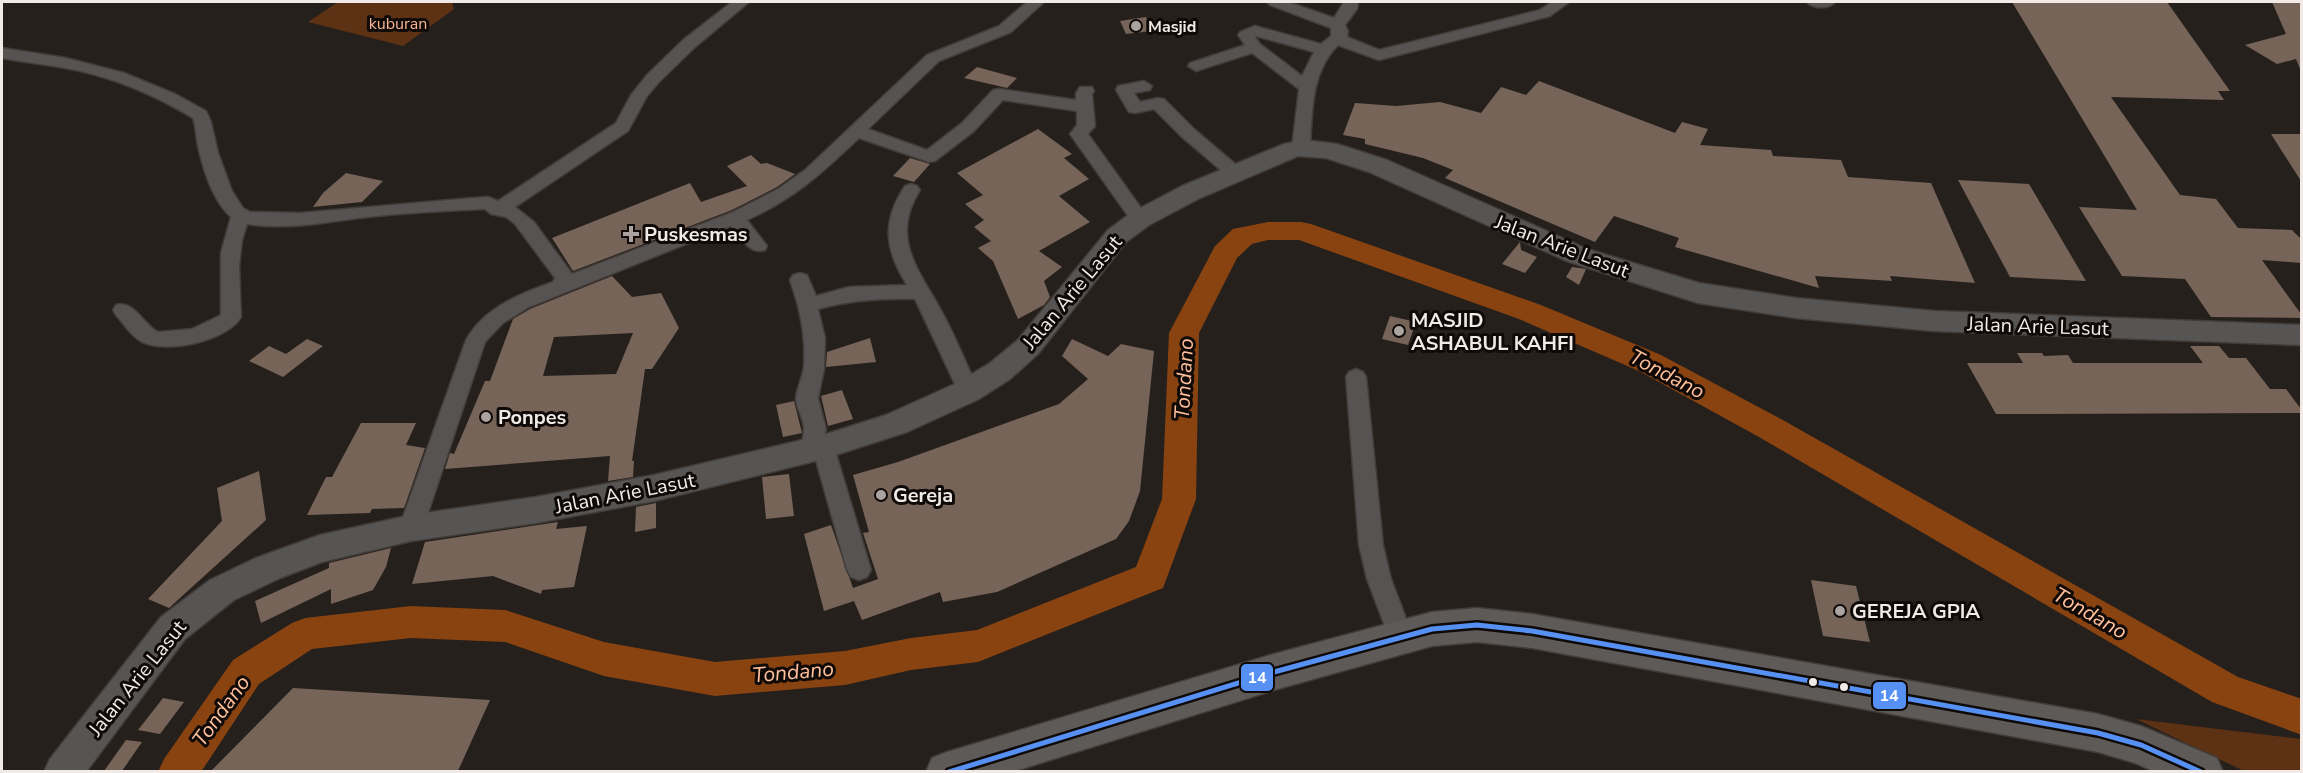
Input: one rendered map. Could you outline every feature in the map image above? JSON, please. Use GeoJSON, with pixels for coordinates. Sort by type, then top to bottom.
{"type":"FeatureCollection","features":[{"type":"Feature","properties":{"kind":"highway"},"geometry":{"type":"LineString","coordinates":[[947,771],[1274,672],[1401,637],[1432,629],[1477,625],[1532,631],[2098,733],[2141,745],[2202,771]]}},
{"type":"Feature","properties":{"kind":"main road","name":"Jalan Arie Lasut"},"geometry":{"type":"LineString","coordinates":[[63,771],[173,628],[205,601],[241,580],[298,556],[411,528],[536,510],[654,488],[817,449],[896,424],[968,391],[1000,371],[1028,347],[1117,236],[1140,219],[1191,192],[1285,151],[1301,148],[1330,151],[1378,166],[1577,255],[1698,293],[1796,308],[1934,321],[2301,335]]}},
{"type":"Feature","properties":{"kind":"street"},"geometry":{"type":"LineString","coordinates":[[498,210],[622,127],[631,115],[641,92],[707,27],[741,2]]}},
{"type":"Feature","properties":{"kind":"street"},"geometry":{"type":"LineString","coordinates":[[411,528],[476,340],[483,328],[499,314],[559,287],[768,202],[803,181],[933,58],[1005,29],[1037,2]]}},
{"type":"Feature","properties":{"kind":"street"},"geometry":{"type":"LineString","coordinates":[[1301,148],[1307,87],[1324,50],[1338,32],[1351,2]]}},
{"type":"Feature","properties":{"kind":"street"},"geometry":{"type":"LineString","coordinates":[[1285,3],[1338,32],[1369,53],[1379,55],[1545,13],[1561,2]]}},
{"type":"Feature","properties":{"kind":"street"},"geometry":{"type":"LineString","coordinates":[[1815,2],[1827,2]]}},
{"type":"Feature","properties":{"kind":"street"},"geometry":{"type":"LineString","coordinates":[[1307,87],[1254,47],[1246,35],[1252,31],[1324,50]]}},
{"type":"Feature","properties":{"kind":"street"},"geometry":{"type":"LineString","coordinates":[[1196,66],[1254,47]]}},
{"type":"Feature","properties":{"kind":"street"},"geometry":{"type":"LineString","coordinates":[[2,53],[67,63],[105,73],[194,111],[204,122],[209,154],[231,207],[242,216],[261,219],[316,219],[356,212],[489,203],[498,210],[514,213],[530,231],[565,278],[559,287]]}},
{"type":"Feature","properties":{"kind":"street"},"geometry":{"type":"LineString","coordinates":[[1144,86],[1124,90],[1135,108],[1158,103],[1188,134],[1235,173]]}},
{"type":"Feature","properties":{"kind":"street"},"geometry":{"type":"LineString","coordinates":[[856,131],[930,157],[968,127],[999,94],[1086,99],[1086,126],[1079,134],[1140,219]]}},
{"type":"Feature","properties":{"kind":"street"},"geometry":{"type":"LineString","coordinates":[[911,190],[904,200],[900,214],[899,247],[908,273],[922,292],[968,391]]}},
{"type":"Feature","properties":{"kind":"street"},"geometry":{"type":"LineString","coordinates":[[740,215],[737,221],[758,246]]}},
{"type":"Feature","properties":{"kind":"street"},"geometry":{"type":"LineString","coordinates":[[123,310],[143,332],[157,339],[183,338],[210,330],[228,321],[231,317],[228,290],[231,253],[236,226],[242,216]]}},
{"type":"Feature","properties":{"kind":"street"},"geometry":{"type":"LineString","coordinates":[[800,280],[809,305],[808,313],[815,348],[814,369],[807,398],[815,429],[817,449],[859,570]]}},
{"type":"Feature","properties":{"kind":"street"},"geometry":{"type":"LineString","coordinates":[[809,305],[849,294],[879,291],[922,292]]}},
{"type":"Feature","properties":{"kind":"street"},"geometry":{"type":"LineString","coordinates":[[1356,377],[1373,558],[1401,637]]}},
{"type":"Feature","properties":{"kind":"green space","name":"kuburan"},"geometry":{"type":"Polygon","coordinates":[[[338,2],[452,2],[454,9],[403,46],[308,22],[338,2]]]}},
{"type":"Feature","properties":{"kind":"green space"},"geometry":{"type":"Polygon","coordinates":[[[2136,719],[2301,739],[2301,771],[2244,771],[2136,719]]]}},
{"type":"Feature","properties":{"kind":"building"},"geometry":{"type":"Polygon","coordinates":[[[2012,2],[2167,2],[2230,91],[2218,91],[2224,100],[2111,97],[2180,195],[2216,199],[2238,228],[2292,230],[2301,239],[2301,263],[2262,260],[2301,314],[2301,318],[2211,317],[2185,279],[2122,276],[2079,207],[2137,210],[2012,2]]]}},
{"type":"Feature","properties":{"kind":"building"},"geometry":{"type":"Polygon","coordinates":[[[2272,2],[2301,2],[2301,71],[2296,59],[2277,64],[2245,45],[2286,34],[2272,2]]]}},
{"type":"Feature","properties":{"kind":"building","name":"Masjid"},"geometry":{"type":"Polygon","coordinates":[[[1146,17],[1152,31],[1126,34],[1120,21],[1146,17]]]}},
{"type":"Feature","properties":{"kind":"building"},"geometry":{"type":"Polygon","coordinates":[[[977,67],[1017,78],[1007,88],[964,78],[977,67]]]}},
{"type":"Feature","properties":{"kind":"building"},"geometry":{"type":"Polygon","coordinates":[[[1539,81],[1675,133],[1682,122],[1708,129],[1700,145],[1771,150],[1773,156],[1841,160],[1848,177],[1931,183],[1975,283],[1890,276],[1892,281],[1815,276],[1819,288],[1675,247],[1679,238],[1614,216],[1595,242],[1445,178],[1453,170],[1423,158],[1365,144],[1365,139],[1343,135],[1355,103],[1396,106],[1440,102],[1481,113],[1501,87],[1526,95],[1539,81]]]}},
{"type":"Feature","properties":{"kind":"building"},"geometry":{"type":"Polygon","coordinates":[[[1038,129],[1072,154],[1064,158],[1089,179],[1059,196],[1090,222],[1039,251],[1062,267],[1044,281],[1050,297],[1044,305],[1018,319],[993,261],[978,248],[991,241],[974,227],[984,220],[965,204],[983,195],[957,173],[1038,129]]]}},
{"type":"Feature","properties":{"kind":"building"},"geometry":{"type":"Polygon","coordinates":[[[2271,134],[2301,134],[2301,181],[2271,134]]]}},
{"type":"Feature","properties":{"kind":"building"},"geometry":{"type":"Polygon","coordinates":[[[751,155],[761,164],[767,163],[795,174],[777,187],[732,210],[573,271],[552,238],[690,183],[701,202],[747,186],[727,166],[751,155]]]}},
{"type":"Feature","properties":{"kind":"building"},"geometry":{"type":"Polygon","coordinates":[[[910,158],[930,164],[914,182],[893,176],[910,158]]]}},
{"type":"Feature","properties":{"kind":"building"},"geometry":{"type":"Polygon","coordinates":[[[346,173],[383,181],[362,202],[313,207],[323,193],[346,173]]]}},
{"type":"Feature","properties":{"kind":"building"},"geometry":{"type":"Polygon","coordinates":[[[1958,180],[2029,184],[2086,281],[2010,277],[1958,180]]]}},
{"type":"Feature","properties":{"kind":"building"},"geometry":{"type":"Polygon","coordinates":[[[1520,242],[1521,250],[1537,257],[1525,273],[1502,264],[1520,242]]]}},
{"type":"Feature","properties":{"kind":"building"},"geometry":{"type":"Polygon","coordinates":[[[1572,267],[1586,269],[1579,285],[1566,277],[1572,267]]]}},
{"type":"Feature","properties":{"kind":"building"},"geometry":{"type":"Polygon","coordinates":[[[612,276],[632,297],[661,293],[679,328],[652,369],[645,369],[632,461],[634,461],[633,477],[608,481],[610,456],[445,469],[450,453],[454,454],[485,381],[490,381],[513,319],[530,309],[612,276]],[[633,333],[554,337],[543,376],[616,374],[633,333]]]}},
{"type":"Feature","properties":{"kind":"building","name":"MASJID ASHABUL KAHFI"},"geometry":{"type":"Polygon","coordinates":[[[1390,316],[1416,322],[1408,345],[1382,339],[1390,316]]]}},
{"type":"Feature","properties":{"kind":"building"},"geometry":{"type":"Polygon","coordinates":[[[870,338],[876,362],[826,367],[827,352],[870,338]]]}},
{"type":"Feature","properties":{"kind":"building"},"geometry":{"type":"Polygon","coordinates":[[[307,339],[323,346],[283,377],[249,361],[269,346],[286,354],[307,339]]]}},
{"type":"Feature","properties":{"kind":"building"},"geometry":{"type":"Polygon","coordinates":[[[1072,339],[1108,356],[1121,344],[1154,351],[1140,491],[1129,521],[1116,539],[997,592],[943,602],[940,592],[862,620],[854,601],[824,611],[804,534],[831,525],[853,588],[878,579],[863,533],[869,532],[853,475],[898,462],[1059,404],[1088,379],[1062,356],[1072,339]]]}},
{"type":"Feature","properties":{"kind":"building"},"geometry":{"type":"Polygon","coordinates":[[[2190,346],[2219,346],[2229,358],[2246,358],[2270,389],[2286,389],[2301,409],[2301,413],[1996,414],[1967,363],[2023,363],[2017,353],[2042,353],[2044,356],[2068,355],[2073,363],[2203,363],[2190,346]]]}},
{"type":"Feature","properties":{"kind":"building"},"geometry":{"type":"Polygon","coordinates":[[[842,390],[853,419],[828,426],[821,396],[842,390]]]}},
{"type":"Feature","properties":{"kind":"building"},"geometry":{"type":"Polygon","coordinates":[[[794,401],[802,433],[783,437],[776,405],[794,401]]]}},
{"type":"Feature","properties":{"kind":"building"},"geometry":{"type":"Polygon","coordinates":[[[361,423],[416,423],[406,445],[425,448],[404,508],[372,509],[370,513],[307,515],[326,477],[332,477],[361,423]]]}},
{"type":"Feature","properties":{"kind":"building"},"geometry":{"type":"Polygon","coordinates":[[[259,471],[266,520],[169,608],[148,599],[222,521],[217,488],[259,471]]]}},
{"type":"Feature","properties":{"kind":"building"},"geometry":{"type":"Polygon","coordinates":[[[789,474],[794,516],[766,519],[762,477],[789,474]]]}},
{"type":"Feature","properties":{"kind":"building"},"geometry":{"type":"Polygon","coordinates":[[[656,503],[656,528],[635,532],[636,507],[656,503]]]}},
{"type":"Feature","properties":{"kind":"building"},"geometry":{"type":"Polygon","coordinates":[[[558,522],[556,529],[587,526],[574,587],[542,590],[541,594],[493,576],[412,584],[425,542],[558,522]]]}},
{"type":"Feature","properties":{"kind":"building"},"geometry":{"type":"Polygon","coordinates":[[[391,548],[386,567],[373,590],[331,604],[331,589],[261,623],[255,601],[329,568],[329,563],[391,548]]]}},
{"type":"Feature","properties":{"kind":"building","name":"GEREJA GPIA"},"geometry":{"type":"Polygon","coordinates":[[[1811,580],[1856,586],[1870,642],[1823,636],[1811,580]]]}},
{"type":"Feature","properties":{"kind":"building"},"geometry":{"type":"Polygon","coordinates":[[[293,688],[490,700],[458,771],[211,771],[293,688]]]}},
{"type":"Feature","properties":{"kind":"building"},"geometry":{"type":"Polygon","coordinates":[[[163,698],[184,702],[160,734],[138,730],[163,698]]]}},
{"type":"Feature","properties":{"kind":"building"},"geometry":{"type":"Polygon","coordinates":[[[126,740],[142,742],[122,771],[104,771],[126,740]]]}},
{"type":"Feature","properties":{"kind":"waterway","name":"Tondano"},"geometry":{"type":"LineString","coordinates":[[178,772],[246,672],[305,634],[411,622],[505,626],[604,659],[715,679],[845,668],[911,654],[978,646],[1150,577],[1179,499],[1184,333],[1225,253],[1243,236],[1268,231],[1301,231],[1530,312],[1650,363],[1770,428],[2226,690],[2302,717]]}},
{"type":"Feature","properties":{"kind":"transit line","name":"14"},"geometry":{"type":"LineString","coordinates":[[949,772],[1274,672],[1432,629],[1477,625],[1532,631],[2098,733],[2141,745],[2201,772]]}},
{"type":"Feature","properties":{"kind":"place","name":"Masjid"},"geometry":{"type":"Point","coordinates":[1136,26]}},
{"type":"Feature","properties":{"kind":"place","name":"Puskesmas"},"geometry":{"type":"Point","coordinates":[631,234]}},
{"type":"Feature","properties":{"kind":"place","name":"MASJID ASHABUL KAHFI"},"geometry":{"type":"Point","coordinates":[1399,331]}},
{"type":"Feature","properties":{"kind":"place","name":"Ponpes"},"geometry":{"type":"Point","coordinates":[486,417]}},
{"type":"Feature","properties":{"kind":"place","name":"Gereja"},"geometry":{"type":"Point","coordinates":[881,495]}},
{"type":"Feature","properties":{"kind":"place","name":"GEREJA GPIA"},"geometry":{"type":"Point","coordinates":[1840,611]}}]}
